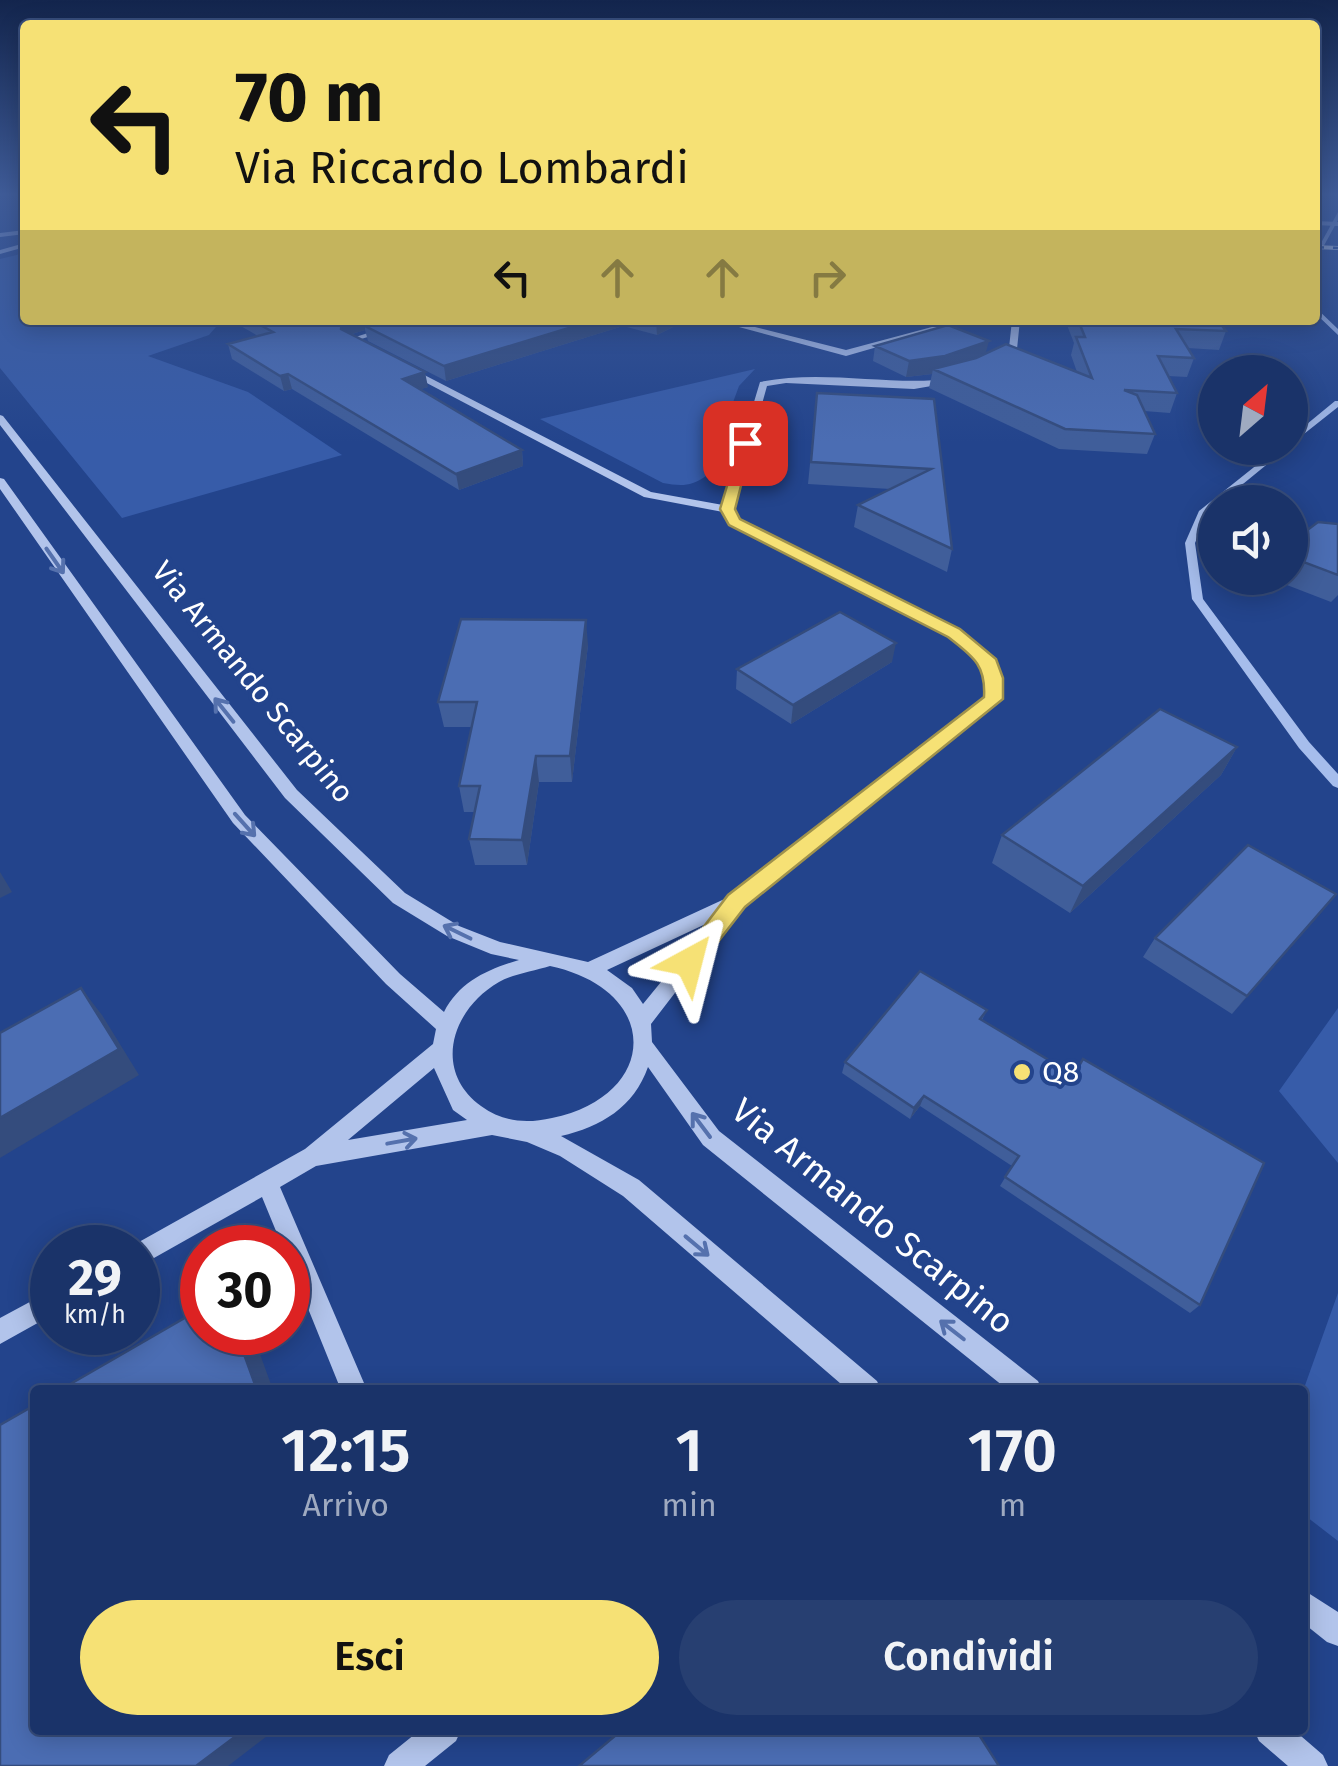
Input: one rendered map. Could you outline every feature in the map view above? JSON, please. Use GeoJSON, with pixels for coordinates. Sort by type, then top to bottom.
{"type":"FeatureCollection","features":[{"type":"Feature","properties":{"kind":"street"},"geometry":{"type":"LineString","coordinates":[[368,349],[350,340],[401,325]]}},
{"type":"Feature","properties":{"kind":"street"},"geometry":{"type":"LineString","coordinates":[[737,325],[846,353],[949,325]]}},
{"type":"Feature","properties":{"kind":"street"},"geometry":{"type":"LineString","coordinates":[[976,370],[1012,349],[1015,325]]}},
{"type":"Feature","properties":{"kind":"street"},"geometry":{"type":"LineString","coordinates":[[386,358],[648,495],[727,509]]}},
{"type":"Feature","properties":{"kind":"street"},"geometry":{"type":"LineString","coordinates":[[591,970],[736,901],[993,699],[994,678],[988,659],[954,633],[734,522],[727,509],[763,384],[786,380],[914,386],[961,378]]}},
{"type":"Feature","properties":{"kind":"street","name":"Via Armando Scarpino"},"geometry":{"type":"LineString","coordinates":[[0,418],[291,794],[400,898],[498,950],[550,959]]}},
{"type":"Feature","properties":{"kind":"street"},"geometry":{"type":"LineString","coordinates":[[0,481],[239,819],[393,979],[444,1024]]}},
{"type":"Feature","properties":{"kind":"street"},"geometry":{"type":"LineString","coordinates":[[530,1134],[564,1129],[594,1117],[617,1100],[635,1074],[642,1033],[736,901]]}},
{"type":"Feature","properties":{"kind":"street"},"geometry":{"type":"LineString","coordinates":[[642,1033],[633,1003],[609,978],[550,959],[498,971],[475,986],[444,1024],[439,1051],[442,1075],[460,1106],[492,1126],[530,1134],[568,1149],[631,1188],[862,1385]]}},
{"type":"Feature","properties":{"kind":"street","name":"Via Armando Scarpino"},"geometry":{"type":"LineString","coordinates":[[642,1033],[712,1138],[1023,1385]]}},
{"type":"Feature","properties":{"kind":"street"},"geometry":{"type":"LineString","coordinates":[[160,1243],[314,1156],[439,1051]]}},
{"type":"Feature","properties":{"kind":"street"},"geometry":{"type":"LineString","coordinates":[[314,1156],[492,1126]]}},
{"type":"Feature","properties":{"kind":"street"},"geometry":{"type":"LineString","coordinates":[[267,1182],[352,1385]]}},
{"type":"Feature","properties":{"kind":"street"},"geometry":{"type":"LineString","coordinates":[[0,1332],[30,1315]]}},
{"type":"Feature","properties":{"kind":"street"},"geometry":{"type":"LineString","coordinates":[[1308,1608],[1338,1631]]}},
{"type":"Feature","properties":{"kind":"street"},"geometry":{"type":"LineString","coordinates":[[400,1766],[439,1735]]}},
{"type":"Feature","properties":{"kind":"street"},"geometry":{"type":"LineString","coordinates":[[1276,1735],[1312,1766]]}},
{"type":"Feature","properties":{"kind":"shaded area"},"geometry":{"type":"Polygon","coordinates":[[[0,276],[20,276],[20,325],[218,325],[209,335],[148,356],[248,392],[342,455],[122,518],[0,368],[0,276]]]}},
{"type":"Feature","properties":{"kind":"shaded area"},"geometry":{"type":"Polygon","coordinates":[[[755,369],[739,386],[706,476],[690,484],[663,483],[540,419],[755,369]]]}},
{"type":"Feature","properties":{"kind":"shaded area"},"geometry":{"type":"Polygon","coordinates":[[[1338,1008],[1338,1163],[1279,1091],[1338,1008]]]}},
{"type":"Feature","properties":{"kind":"shaded area"},"geometry":{"type":"Polygon","coordinates":[[[1338,1293],[1338,1541],[1308,1518],[1305,1385],[1338,1293]]]}},
{"type":"Feature","properties":{"kind":"building"},"geometry":{"type":"Polygon","coordinates":[[[260,325],[342,325],[341,329],[425,372],[403,379],[522,450],[456,474],[288,374],[280,376],[228,344],[273,332],[260,325]]]}},
{"type":"Feature","properties":{"kind":"building"},"geometry":{"type":"Polygon","coordinates":[[[368,325],[579,325],[444,366],[365,326],[368,325]]]}},
{"type":"Feature","properties":{"kind":"building"},"geometry":{"type":"Polygon","coordinates":[[[948,325],[989,341],[945,356],[909,361],[875,346],[948,325]]]}},
{"type":"Feature","properties":{"kind":"building"},"geometry":{"type":"Polygon","coordinates":[[[1080,325],[1222,325],[1226,331],[1176,329],[1194,358],[1158,356],[1177,393],[1124,390],[1137,395],[1155,434],[1065,429],[933,369],[976,358],[1006,344],[1092,378],[1076,337],[1085,337],[1080,325]]]}},
{"type":"Feature","properties":{"kind":"building"},"geometry":{"type":"Polygon","coordinates":[[[817,393],[934,399],[952,549],[858,505],[931,469],[811,462],[817,393]]]}},
{"type":"Feature","properties":{"kind":"building"},"geometry":{"type":"Polygon","coordinates":[[[1318,522],[1338,524],[1338,575],[1308,564],[1308,530],[1318,522]]]}},
{"type":"Feature","properties":{"kind":"building"},"geometry":{"type":"Polygon","coordinates":[[[840,612],[896,643],[793,705],[737,669],[840,612]]]}},
{"type":"Feature","properties":{"kind":"building"},"geometry":{"type":"Polygon","coordinates":[[[461,619],[586,620],[570,756],[536,756],[522,840],[469,839],[480,786],[459,786],[477,702],[438,702],[461,619]]]}},
{"type":"Feature","properties":{"kind":"building"},"geometry":{"type":"Polygon","coordinates":[[[1160,709],[1237,747],[1083,886],[1002,835],[1160,709]]]}},
{"type":"Feature","properties":{"kind":"building"},"geometry":{"type":"Polygon","coordinates":[[[1248,845],[1336,894],[1247,996],[1155,938],[1248,845]]]}},
{"type":"Feature","properties":{"kind":"building"},"geometry":{"type":"Polygon","coordinates":[[[920,971],[987,1010],[980,1019],[1074,1075],[1083,1059],[1264,1163],[1200,1305],[1005,1177],[1019,1156],[924,1096],[914,1108],[845,1062],[920,971]]]}},
{"type":"Feature","properties":{"kind":"building"},"geometry":{"type":"Polygon","coordinates":[[[81,988],[119,1049],[0,1118],[0,1033],[81,988]]]}},
{"type":"Feature","properties":{"kind":"building"},"geometry":{"type":"Polygon","coordinates":[[[180,1321],[180,1355],[244,1355],[255,1385],[69,1385],[121,1355],[160,1355],[160,1332],[180,1321]]]}},
{"type":"Feature","properties":{"kind":"building"},"geometry":{"type":"Polygon","coordinates":[[[30,1408],[30,1735],[237,1735],[196,1766],[0,1766],[0,1425],[30,1408]]]}},
{"type":"Feature","properties":{"kind":"building"},"geometry":{"type":"Polygon","coordinates":[[[616,1735],[979,1735],[999,1766],[579,1766],[616,1735]]]}},
{"type":"Feature","properties":{"kind":"waterway"},"geometry":{"type":"LineString","coordinates":[[1320,314],[1338,333]]}},
{"type":"Feature","properties":{"kind":"waterway"},"geometry":{"type":"LineString","coordinates":[[1308,427],[1338,403]]}},
{"type":"Feature","properties":{"kind":"waterway"},"geometry":{"type":"LineString","coordinates":[[1262,465],[1204,511],[1190,543],[1198,599],[1304,745],[1338,783]]}},
{"type":"Feature","properties":{"kind":"place","name":"Q8"},"geometry":{"type":"Point","coordinates":[1022,1072]}},
{"type":"Feature","properties":{"kind":"route"},"geometry":{"type":"LineString","coordinates":[[689,962],[736,901],[993,699],[994,678],[988,659],[954,633],[734,522],[727,509],[745,443]]}}]}
